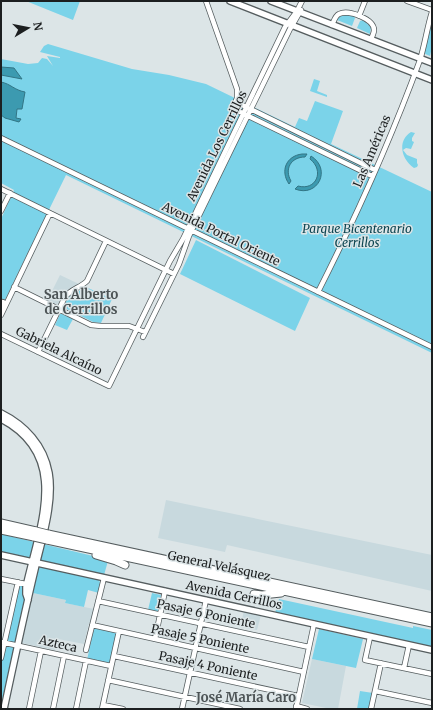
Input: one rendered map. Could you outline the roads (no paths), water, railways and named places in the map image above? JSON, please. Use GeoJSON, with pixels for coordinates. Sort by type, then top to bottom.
{"type":"FeatureCollection","features":[{"type":"Feature","properties":{"kind":"highway","name":"General Velásquez"},"geometry":{"type":"LineString","coordinates":[[1,524],[48,537],[432,617]]}},
{"type":"Feature","properties":{"kind":"highway","name":"General Velásquez"},"geometry":{"type":"LineString","coordinates":[[1,530],[35,534]]}},
{"type":"Feature","properties":{"kind":"highway","name":"General Velásquez"},"geometry":{"type":"LineString","coordinates":[[48,537],[60,543],[432,623]]}},
{"type":"Feature","properties":{"kind":"highway"},"geometry":{"type":"LineString","coordinates":[[60,543],[84,552],[116,560],[125,565]]}},
{"type":"Feature","properties":{"kind":"highway"},"geometry":{"type":"LineString","coordinates":[[254,594],[262,595],[291,593]]}},
{"type":"Feature","properties":{"kind":"main road"},"geometry":{"type":"LineString","coordinates":[[230,1],[432,80]]}},
{"type":"Feature","properties":{"kind":"main road"},"geometry":{"type":"LineString","coordinates":[[271,1],[432,64]]}},
{"type":"Feature","properties":{"kind":"main road"},"geometry":{"type":"LineString","coordinates":[[1,413],[21,425],[29,433],[40,448],[48,468],[50,497],[34,562],[26,584],[28,601]]}},
{"type":"Feature","properties":{"kind":"main road"},"geometry":{"type":"LineString","coordinates":[[1,419],[16,428],[29,440],[38,454],[45,475],[46,494],[28,601],[4,709]]}},
{"type":"Feature","properties":{"kind":"main road","name":"Avenida Cerrillos"},"geometry":{"type":"LineString","coordinates":[[1,555],[432,650]]}},
{"type":"Feature","properties":{"kind":"street"},"geometry":{"type":"LineString","coordinates":[[206,1],[237,89],[238,94],[233,108],[372,176]]}},
{"type":"Feature","properties":{"kind":"street","name":"Avenida Los Cerrillos"},"geometry":{"type":"LineString","coordinates":[[109,386],[166,270],[190,230],[290,24],[303,1]]}},
{"type":"Feature","properties":{"kind":"street"},"geometry":{"type":"LineString","coordinates":[[359,16],[365,1]]}},
{"type":"Feature","properties":{"kind":"street"},"geometry":{"type":"LineString","coordinates":[[407,1],[432,11]]}},
{"type":"Feature","properties":{"kind":"street","name":"Las Américas"},"geometry":{"type":"LineString","coordinates":[[318,292],[393,128],[420,59],[432,11]]}},
{"type":"Feature","properties":{"kind":"street"},"geometry":{"type":"LineString","coordinates":[[332,25],[336,17],[341,13],[359,16],[373,27],[374,32],[371,40]]}},
{"type":"Feature","properties":{"kind":"street"},"geometry":{"type":"LineString","coordinates":[[236,102],[375,170]]}},
{"type":"Feature","properties":{"kind":"street","name":"Avenida Portal Oriente"},"geometry":{"type":"LineString","coordinates":[[1,138],[432,348]]}},
{"type":"Feature","properties":{"kind":"street"},"geometry":{"type":"LineString","coordinates":[[1,189],[174,274]]}},
{"type":"Feature","properties":{"kind":"street"},"geometry":{"type":"LineString","coordinates":[[1,211],[10,193]]}},
{"type":"Feature","properties":{"kind":"street"},"geometry":{"type":"LineString","coordinates":[[1,315],[50,213]]}},
{"type":"Feature","properties":{"kind":"street","name":"Avenida Los Cerrillos"},"geometry":{"type":"LineString","coordinates":[[137,328],[144,335],[174,274],[190,230]]}},
{"type":"Feature","properties":{"kind":"street"},"geometry":{"type":"LineString","coordinates":[[38,352],[68,293],[82,286],[87,281],[106,241]]}},
{"type":"Feature","properties":{"kind":"street"},"geometry":{"type":"LineString","coordinates":[[14,287],[86,323],[96,326],[124,326],[137,328]]}},
{"type":"Feature","properties":{"kind":"street","name":"Gabriela Alcaíno"},"geometry":{"type":"LineString","coordinates":[[1,334],[109,386]]}},
{"type":"Feature","properties":{"kind":"street"},"geometry":{"type":"LineString","coordinates":[[86,650],[104,578]]}},
{"type":"Feature","properties":{"kind":"street"},"geometry":{"type":"LineString","coordinates":[[1,579],[26,584]]}},
{"type":"Feature","properties":{"kind":"street"},"geometry":{"type":"LineString","coordinates":[[1,658],[3,642],[18,582]]}},
{"type":"Feature","properties":{"kind":"street"},"geometry":{"type":"LineString","coordinates":[[155,639],[165,592]]}},
{"type":"Feature","properties":{"kind":"street"},"geometry":{"type":"LineString","coordinates":[[182,709],[206,600]]}},
{"type":"Feature","properties":{"kind":"street","name":"Pasaje 6 Poniente"},"geometry":{"type":"LineString","coordinates":[[98,601],[309,647]]}},
{"type":"Feature","properties":{"kind":"street"},"geometry":{"type":"LineString","coordinates":[[307,709],[296,708],[314,624]]}},
{"type":"Feature","properties":{"kind":"street","name":"Pasaje 5 Poniente"},"geometry":{"type":"LineString","coordinates":[[92,625],[304,672]]}},
{"type":"Feature","properties":{"kind":"street"},"geometry":{"type":"LineString","coordinates":[[119,631],[103,707],[123,709]]}},
{"type":"Feature","properties":{"kind":"street"},"geometry":{"type":"LineString","coordinates":[[370,636],[365,660],[432,674]]}},
{"type":"Feature","properties":{"kind":"street","name":"Azteca"},"geometry":{"type":"LineString","coordinates":[[3,642],[111,666]]}},
{"type":"Feature","properties":{"kind":"street"},"geometry":{"type":"LineString","coordinates":[[404,668],[409,645]]}},
{"type":"Feature","properties":{"kind":"street"},"geometry":{"type":"LineString","coordinates":[[29,709],[41,651]]}},
{"type":"Feature","properties":{"kind":"street"},"geometry":{"type":"LineString","coordinates":[[53,709],[64,656]]}},
{"type":"Feature","properties":{"kind":"street","name":"Pasaje 4 Poniente"},"geometry":{"type":"LineString","coordinates":[[114,656],[298,696]]}},
{"type":"Feature","properties":{"kind":"street"},"geometry":{"type":"LineString","coordinates":[[76,709],[86,661]]}},
{"type":"Feature","properties":{"kind":"street"},"geometry":{"type":"LineString","coordinates":[[371,709],[381,663]]}},
{"type":"Feature","properties":{"kind":"street"},"geometry":{"type":"LineString","coordinates":[[108,680],[240,709]]}},
{"type":"Feature","properties":{"kind":"street"},"geometry":{"type":"LineString","coordinates":[[375,691],[432,703]]}},
{"type":"Feature","properties":{"kind":"district","name":"San Alberto de Cerrillos"},"geometry":{"type":"Point","coordinates":[81,302]}},
{"type":"Feature","properties":{"kind":"district","name":"José María Caro"},"geometry":{"type":"Point","coordinates":[246,697]}},
{"type":"Feature","properties":{"kind":"park label","name":"Parque Bicentenario Cerrillos"},"geometry":{"type":"Point","coordinates":[357,236]}}]}
